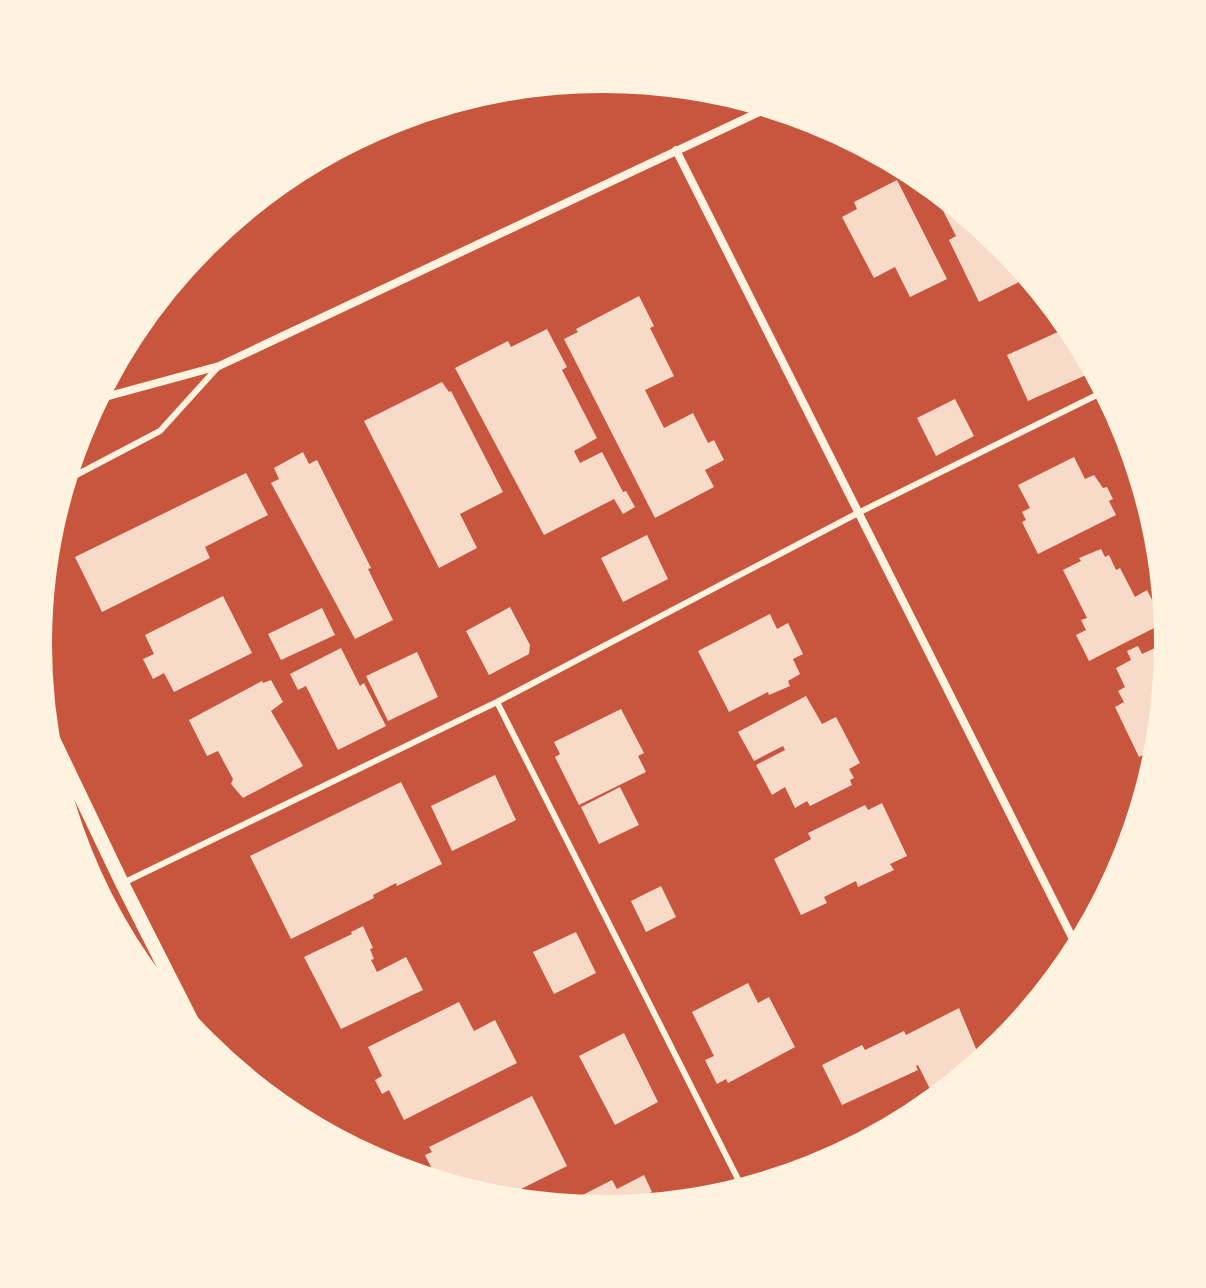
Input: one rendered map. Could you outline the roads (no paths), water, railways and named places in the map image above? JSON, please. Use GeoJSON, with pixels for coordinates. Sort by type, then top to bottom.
{"type":"FeatureCollection","features":[{"type":"Feature","properties":{"kind":"street"},"geometry":{"type":"LineString","coordinates":[[109,396],[219,366],[757,113]]}},
{"type":"Feature","properties":{"kind":"street"},"geometry":{"type":"LineString","coordinates":[[676,150],[1072,937]]}},
{"type":"Feature","properties":{"kind":"street"},"geometry":{"type":"LineString","coordinates":[[63,759],[184,1005]]}},
{"type":"Feature","properties":{"kind":"lane"},"geometry":{"type":"LineString","coordinates":[[76,475],[160,431],[219,366]]}},
{"type":"Feature","properties":{"kind":"lane"},"geometry":{"type":"LineString","coordinates":[[122,883],[497,702],[858,513],[1097,395]]}},
{"type":"Feature","properties":{"kind":"lane"},"geometry":{"type":"LineString","coordinates":[[497,702],[738,1180]]}}]}
